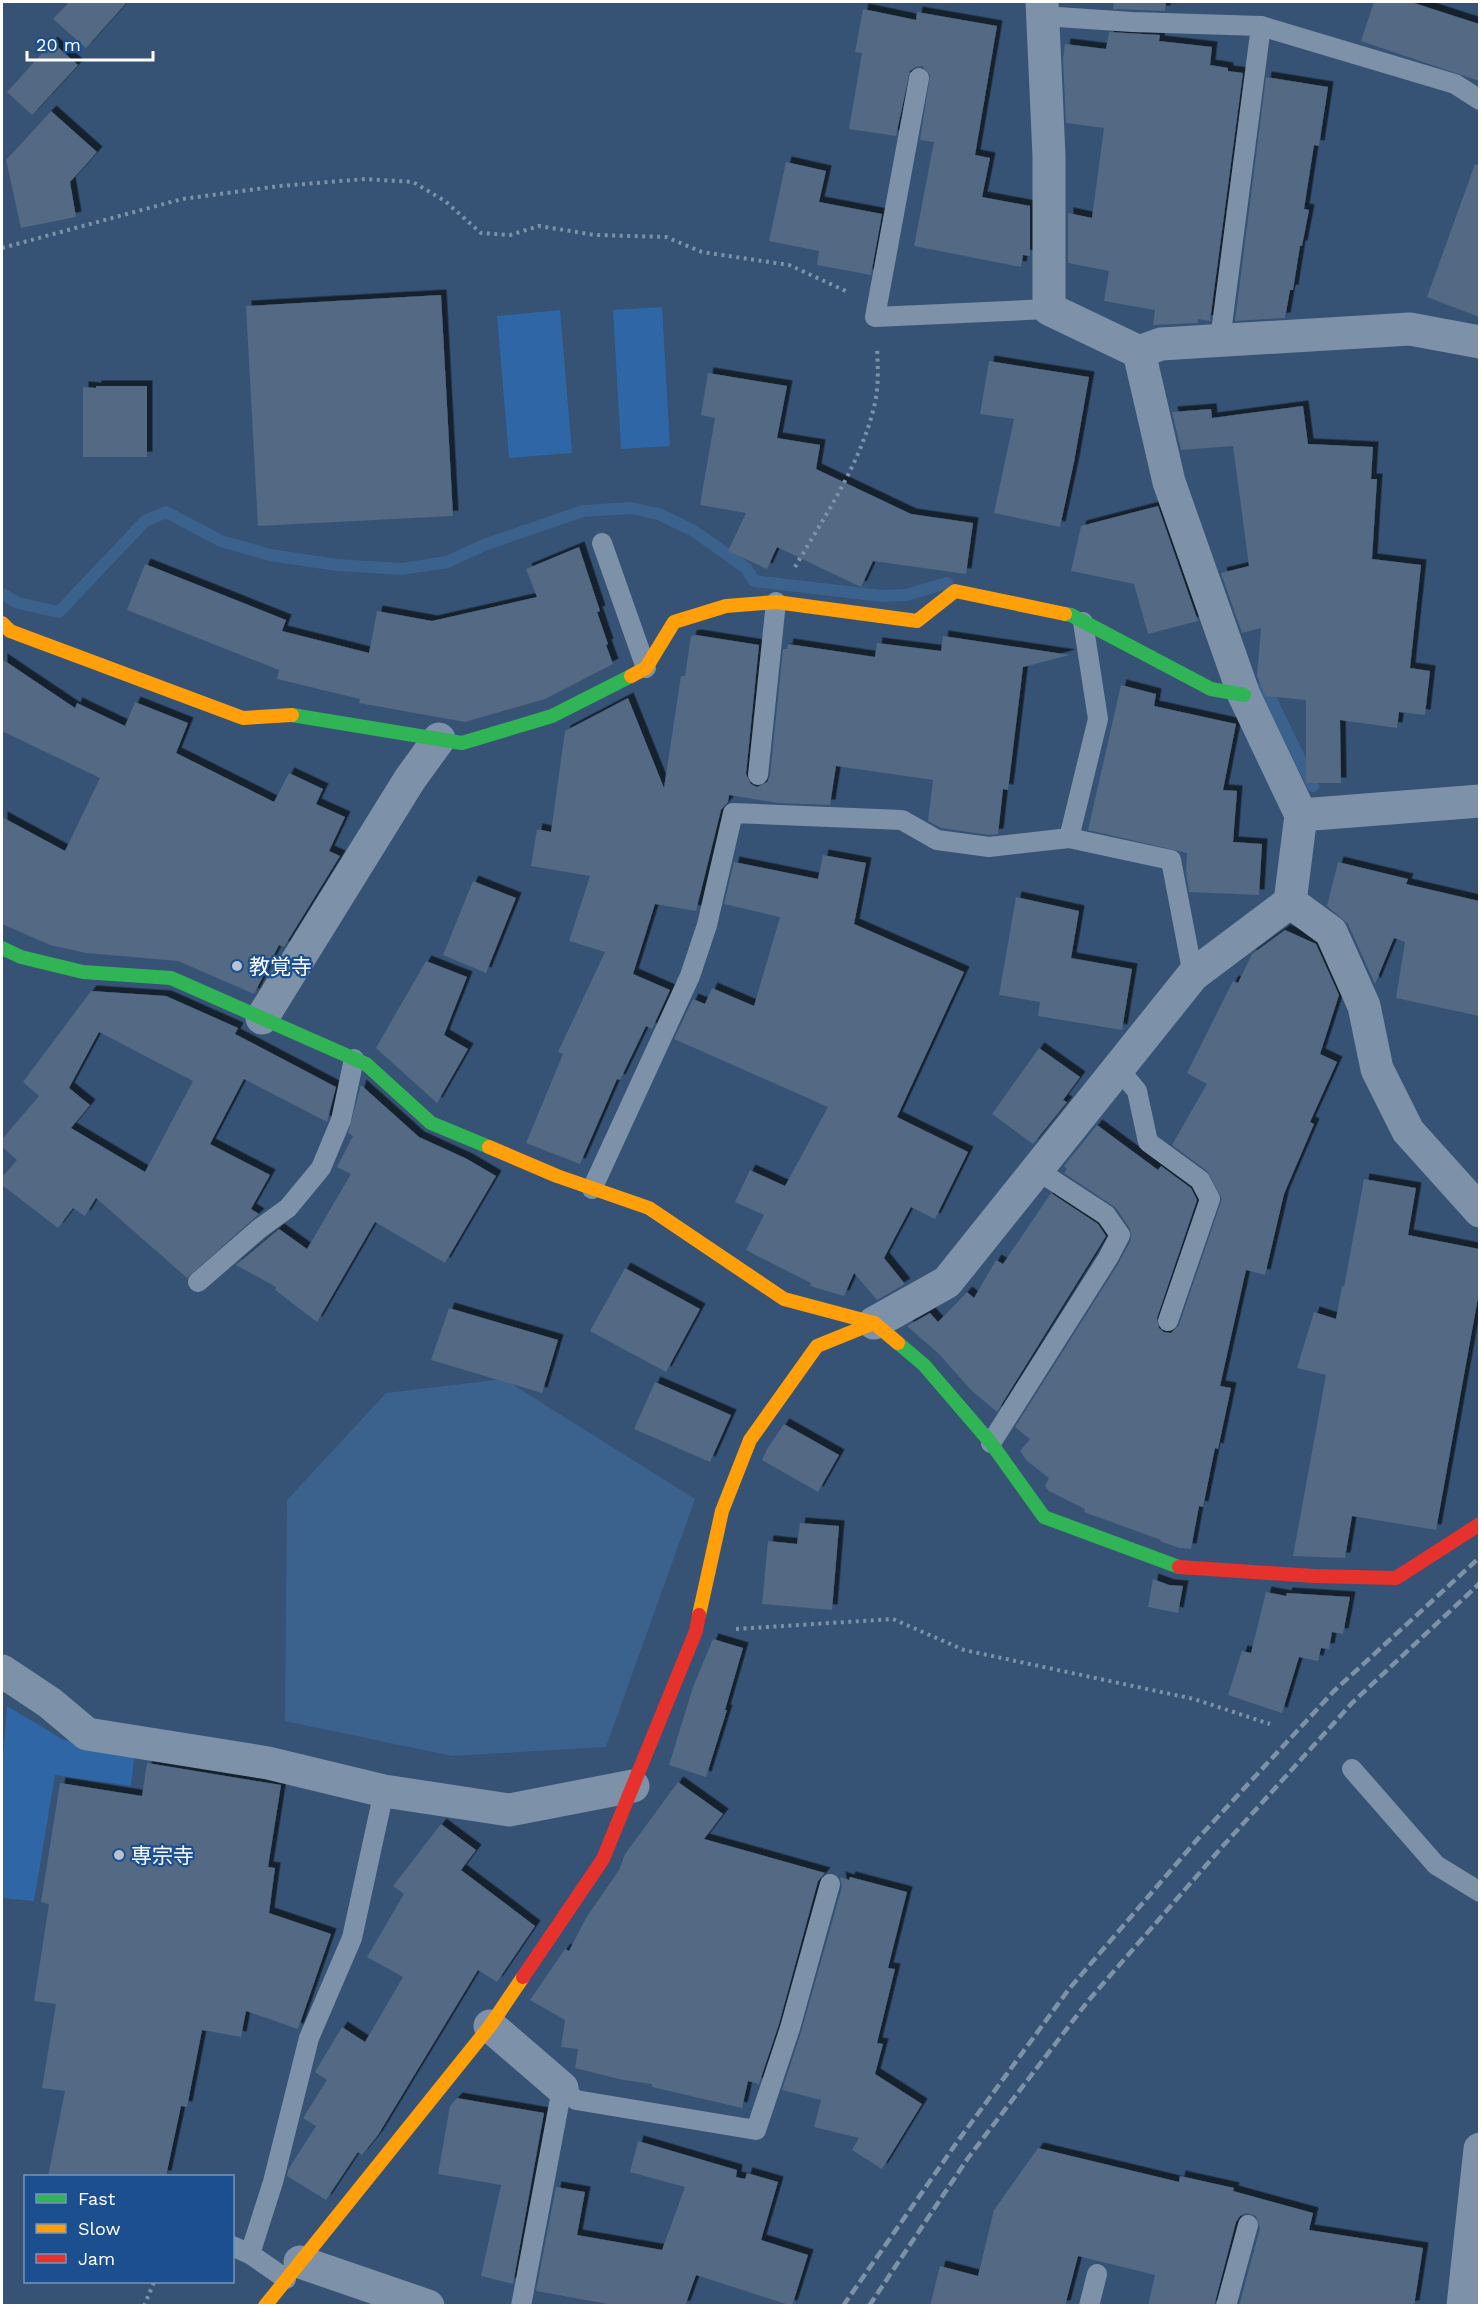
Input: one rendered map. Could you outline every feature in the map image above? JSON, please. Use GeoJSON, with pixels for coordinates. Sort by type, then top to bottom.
{"type":"FeatureCollection","features":[{"type":"Feature","properties":{"kind":"street"},"geometry":{"type":"LineString","coordinates":[[1042,9],[1049,156],[1049,309],[1138,352],[1161,344],[1410,328],[1479,342]]}},
{"type":"Feature","properties":{"kind":"street"},"geometry":{"type":"LineString","coordinates":[[265,2306],[490,2026],[603,1859],[696,1631],[722,1510],[750,1440],[817,1346],[874,1323],[947,1282],[1193,975],[1290,902],[1301,815],[1244,695],[1169,482],[1138,352]]}},
{"type":"Feature","properties":{"kind":"street"},"geometry":{"type":"LineString","coordinates":[[4,633],[243,718],[297,715],[462,743],[552,716],[646,668],[674,622],[726,606],[776,602],[917,621],[955,591],[1071,615],[1211,689],[1244,695]]}},
{"type":"Feature","properties":{"kind":"street"},"geometry":{"type":"LineString","coordinates":[[262,1018],[410,779],[439,739]]}},
{"type":"Feature","properties":{"kind":"street"},"geometry":{"type":"LineString","coordinates":[[1301,815],[1479,801]]}},
{"type":"Feature","properties":{"kind":"street"},"geometry":{"type":"LineString","coordinates":[[1290,902],[1331,932],[1364,1006],[1377,1069],[1408,1131],[1479,1211]]}},
{"type":"Feature","properties":{"kind":"street"},"geometry":{"type":"LineString","coordinates":[[2,948],[21,957],[83,972],[171,978],[366,1064],[431,1123],[592,1189],[649,1208],[784,1299],[874,1323],[924,1365],[991,1443],[1044,1517],[1175,1567],[1314,1576],[1396,1578],[1479,1524]]}},
{"type":"Feature","properties":{"kind":"street"},"geometry":{"type":"LineString","coordinates":[[2,1671],[51,1703],[87,1734],[268,1763],[384,1791],[509,1810],[633,1786]]}},
{"type":"Feature","properties":{"kind":"street"},"geometry":{"type":"LineString","coordinates":[[490,2026],[562,2088]]}},
{"type":"Feature","properties":{"kind":"street"},"geometry":{"type":"LineString","coordinates":[[1463,2306],[1479,2149]]}},
{"type":"Feature","properties":{"kind":"street"},"geometry":{"type":"LineString","coordinates":[[293,2271],[428,2306]]}},
{"type":"Feature","properties":{"kind":"lane"},"geometry":{"type":"LineString","coordinates":[[1042,9],[1132,22],[1260,26],[1455,84],[1479,100]]}},
{"type":"Feature","properties":{"kind":"lane"},"geometry":{"type":"LineString","coordinates":[[1220,340],[1260,26]]}},
{"type":"Feature","properties":{"kind":"lane"},"geometry":{"type":"LineString","coordinates":[[919,78],[875,317],[1049,309]]}},
{"type":"Feature","properties":{"kind":"lane"},"geometry":{"type":"LineString","coordinates":[[602,543],[646,668]]}},
{"type":"Feature","properties":{"kind":"lane"},"geometry":{"type":"LineString","coordinates":[[758,775],[776,602]]}},
{"type":"Feature","properties":{"kind":"lane"},"geometry":{"type":"LineString","coordinates":[[1069,838],[1098,719],[1083,622]]}},
{"type":"Feature","properties":{"kind":"lane"},"geometry":{"type":"LineString","coordinates":[[592,1189],[690,976],[708,925],[733,813],[902,820],[937,840],[989,847],[1069,838],[1171,860],[1193,975]]}},
{"type":"Feature","properties":{"kind":"lane"},"geometry":{"type":"LineString","coordinates":[[198,1282],[259,1229],[288,1208],[321,1168],[340,1120],[354,1059]]}},
{"type":"Feature","properties":{"kind":"lane"},"geometry":{"type":"LineString","coordinates":[[1118,1068],[1137,1091],[1148,1142],[1200,1180],[1210,1199],[1168,1321]]}},
{"type":"Feature","properties":{"kind":"lane"},"geometry":{"type":"LineString","coordinates":[[991,1443],[1108,1258],[1120,1235],[1106,1215],[1037,1170]]}},
{"type":"Feature","properties":{"kind":"lane"},"geometry":{"type":"LineString","coordinates":[[1352,1769],[1436,1865],[1479,1892]]}},
{"type":"Feature","properties":{"kind":"lane"},"geometry":{"type":"LineString","coordinates":[[293,2271],[241,2250],[273,2182],[309,2038],[352,1938],[384,1791]]}},
{"type":"Feature","properties":{"kind":"lane"},"geometry":{"type":"LineString","coordinates":[[521,2306],[562,2088],[576,2100],[756,2130],[790,2028],[830,1884]]}},
{"type":"Feature","properties":{"kind":"lane"},"geometry":{"type":"LineString","coordinates":[[1226,2306],[1248,2225]]}},
{"type":"Feature","properties":{"kind":"lane"},"geometry":{"type":"LineString","coordinates":[[1089,2306],[1097,2274]]}},
{"type":"Feature","properties":{"kind":"path"},"geometry":{"type":"LineString","coordinates":[[2,248],[182,199],[365,178],[413,182],[445,201],[481,233],[510,235],[538,226],[595,235],[666,237],[702,252],[789,265],[846,290],[875,317],[878,379],[874,407],[858,455],[776,602]]}},
{"type":"Feature","properties":{"kind":"path"},"geometry":{"type":"LineString","coordinates":[[696,1631],[893,1619],[964,1650],[1194,1699],[1270,1724]]}},
{"type":"Feature","properties":{"kind":"path"},"geometry":{"type":"LineString","coordinates":[[144,2306],[154,2283]]}},
{"type":"Feature","properties":{"kind":"shaded area"},"geometry":{"type":"Polygon","coordinates":[[[662,307],[670,446],[621,449],[613,310],[662,307]]]}},
{"type":"Feature","properties":{"kind":"shaded area"},"geometry":{"type":"Polygon","coordinates":[[[560,310],[572,453],[509,458],[497,316],[560,310]]]}},
{"type":"Feature","properties":{"kind":"shaded area"},"geometry":{"type":"Polygon","coordinates":[[[504,1379],[695,1499],[606,1747],[452,1756],[285,1721],[287,1500],[386,1393],[504,1379]]]}},
{"type":"Feature","properties":{"kind":"shaded area"},"geometry":{"type":"Polygon","coordinates":[[[7,1706],[64,1740],[135,1752],[131,1786],[55,1775],[34,1901],[2,1898],[2,1769],[7,1706]]]}},
{"type":"Feature","properties":{"kind":"building"},"geometry":{"type":"Polygon","coordinates":[[[69,2],[127,2],[86,48],[53,19],[69,2]]]}},
{"type":"Feature","properties":{"kind":"building"},"geometry":{"type":"Polygon","coordinates":[[[1114,2],[1166,2],[1165,11],[1113,9],[1114,2]]]}},
{"type":"Feature","properties":{"kind":"building"},"geometry":{"type":"Polygon","coordinates":[[[1374,2],[1411,2],[1479,24],[1479,81],[1361,41],[1374,2]]]}},
{"type":"Feature","properties":{"kind":"building"},"geometry":{"type":"Polygon","coordinates":[[[863,9],[916,20],[917,12],[997,26],[975,155],[990,158],[982,197],[1030,206],[1030,256],[1023,255],[1021,267],[914,246],[934,142],[920,140],[930,75],[922,66],[910,71],[896,136],[849,129],[862,53],[855,52],[863,9]]]}},
{"type":"Feature","properties":{"kind":"building"},"geometry":{"type":"Polygon","coordinates":[[[1109,32],[1160,35],[1159,41],[1212,47],[1210,65],[1243,73],[1210,321],[1198,319],[1198,323],[1153,325],[1155,310],[1104,301],[1109,271],[1068,263],[1068,213],[1092,218],[1104,128],[1066,123],[1063,59],[1065,44],[1106,49],[1109,32]]]}},
{"type":"Feature","properties":{"kind":"building"},"geometry":{"type":"Polygon","coordinates":[[[52,42],[78,65],[32,115],[7,92],[52,42]]]}},
{"type":"Feature","properties":{"kind":"building"},"geometry":{"type":"Polygon","coordinates":[[[1266,77],[1328,87],[1319,146],[1314,145],[1304,209],[1309,210],[1285,318],[1235,321],[1266,77]]]}},
{"type":"Feature","properties":{"kind":"building"},"geometry":{"type":"Polygon","coordinates":[[[51,111],[97,152],[70,182],[76,217],[21,228],[6,160],[51,111]]]}},
{"type":"Feature","properties":{"kind":"building"},"geometry":{"type":"Polygon","coordinates":[[[786,162],[826,171],[819,202],[882,214],[871,275],[817,265],[819,251],[769,241],[786,162]]]}},
{"type":"Feature","properties":{"kind":"building"},"geometry":{"type":"Polygon","coordinates":[[[1475,164],[1479,165],[1479,317],[1427,297],[1475,164]]]}},
{"type":"Feature","properties":{"kind":"building"},"geometry":{"type":"Polygon","coordinates":[[[441,295],[453,516],[258,526],[246,306],[441,295]]]}},
{"type":"Feature","properties":{"kind":"building"},"geometry":{"type":"Polygon","coordinates":[[[989,361],[1089,377],[1060,527],[994,513],[1014,419],[980,414],[989,361]]]}},
{"type":"Feature","properties":{"kind":"building"},"geometry":{"type":"Polygon","coordinates":[[[708,373],[787,386],[777,438],[820,445],[816,469],[911,514],[973,523],[966,574],[873,561],[861,587],[777,547],[767,569],[728,551],[746,513],[700,505],[715,418],[701,415],[708,373]]]}},
{"type":"Feature","properties":{"kind":"building"},"geometry":{"type":"Polygon","coordinates":[[[96,386],[147,386],[147,457],[83,457],[83,387],[96,388],[96,386]]]}},
{"type":"Feature","properties":{"kind":"building"},"geometry":{"type":"Polygon","coordinates":[[[1303,406],[1308,444],[1373,447],[1371,479],[1377,479],[1372,559],[1421,565],[1410,668],[1430,671],[1425,715],[1399,712],[1397,728],[1340,720],[1341,783],[1306,783],[1306,700],[1265,696],[1257,676],[1261,628],[1242,633],[1221,573],[1249,566],[1233,446],[1181,450],[1172,412],[1211,409],[1212,418],[1303,406]]]}},
{"type":"Feature","properties":{"kind":"building"},"geometry":{"type":"Polygon","coordinates":[[[1158,506],[1198,621],[1148,634],[1134,584],[1071,571],[1081,526],[1158,506]]]}},
{"type":"Feature","properties":{"kind":"building"},"geometry":{"type":"Polygon","coordinates":[[[579,547],[600,611],[597,612],[613,664],[545,699],[465,722],[359,703],[360,699],[277,679],[279,670],[127,610],[145,564],[286,620],[282,631],[369,653],[377,611],[432,621],[537,597],[526,569],[579,547]]]}},
{"type":"Feature","properties":{"kind":"building"},"geometry":{"type":"Polygon","coordinates":[[[691,636],[759,645],[746,774],[751,784],[757,787],[767,782],[770,776],[783,649],[787,649],[788,644],[875,657],[877,643],[941,651],[943,636],[1070,655],[1023,667],[1008,790],[1003,789],[998,834],[989,835],[941,828],[928,821],[933,780],[836,766],[830,805],[778,803],[729,795],[728,802],[721,810],[696,911],[655,904],[633,974],[670,990],[652,1029],[646,1026],[620,1080],[617,1079],[580,1164],[526,1143],[563,1054],[558,1052],[605,952],[569,941],[590,876],[531,866],[537,829],[551,832],[565,731],[628,698],[664,788],[681,676],[685,676],[691,636]]]}},
{"type":"Feature","properties":{"kind":"building"},"geometry":{"type":"Polygon","coordinates":[[[2,659],[75,708],[77,703],[125,726],[135,702],[188,723],[176,753],[274,802],[289,773],[323,789],[316,804],[345,817],[329,851],[340,856],[284,947],[279,945],[254,994],[178,961],[86,953],[50,945],[2,924],[2,817],[65,851],[100,778],[2,731],[2,659]]]}},
{"type":"Feature","properties":{"kind":"building"},"geometry":{"type":"Polygon","coordinates":[[[1121,685],[1156,694],[1154,706],[1236,724],[1223,790],[1237,791],[1233,842],[1262,844],[1259,895],[1189,892],[1186,872],[1187,853],[1088,830],[1121,685]]]}},
{"type":"Feature","properties":{"kind":"building"},"geometry":{"type":"Polygon","coordinates":[[[823,855],[866,863],[854,924],[964,972],[897,1117],[968,1152],[935,1219],[911,1207],[884,1258],[905,1284],[877,1300],[854,1273],[844,1296],[810,1286],[811,1283],[746,1250],[764,1215],[735,1202],[750,1170],[785,1186],[828,1107],[674,1039],[693,999],[705,1004],[712,988],[754,1006],[780,917],[724,904],[734,862],[818,879],[823,855]]]}},
{"type":"Feature","properties":{"kind":"building"},"geometry":{"type":"Polygon","coordinates":[[[1338,862],[1408,879],[1406,884],[1479,901],[1479,1016],[1396,998],[1405,942],[1394,938],[1375,984],[1348,924],[1327,906],[1338,862]]]}},
{"type":"Feature","properties":{"kind":"building"},"geometry":{"type":"Polygon","coordinates":[[[473,881],[516,898],[486,973],[443,955],[473,881]]]}},
{"type":"Feature","properties":{"kind":"building"},"geometry":{"type":"Polygon","coordinates":[[[1016,897],[1079,911],[1071,958],[1132,969],[1122,1030],[1038,1016],[1040,1002],[999,995],[1016,897]]]}},
{"type":"Feature","properties":{"kind":"building"},"geometry":{"type":"Polygon","coordinates":[[[1285,930],[1316,944],[1339,995],[1320,1054],[1337,1062],[1310,1122],[1314,1124],[1284,1194],[1265,1275],[1246,1270],[1220,1386],[1231,1388],[1218,1449],[1215,1448],[1203,1507],[1199,1506],[1191,1549],[1179,1548],[1084,1512],[1085,1509],[1049,1491],[1045,1486],[1049,1478],[1027,1461],[1020,1451],[1030,1439],[1015,1427],[1131,1240],[1130,1229],[1116,1208],[1064,1173],[1067,1169],[1064,1166],[1097,1125],[1158,1170],[1161,1166],[1191,1188],[1197,1200],[1157,1318],[1159,1328],[1164,1332],[1171,1333],[1179,1325],[1222,1199],[1207,1171],[1172,1145],[1207,1084],[1187,1073],[1233,981],[1238,983],[1252,954],[1285,930]]]}},
{"type":"Feature","properties":{"kind":"building"},"geometry":{"type":"Polygon","coordinates":[[[426,961],[467,977],[444,1035],[468,1049],[437,1103],[376,1048],[426,961]]]}},
{"type":"Feature","properties":{"kind":"building"},"geometry":{"type":"Polygon","coordinates":[[[91,991],[166,996],[238,1028],[235,1034],[336,1087],[327,1122],[244,1079],[210,1144],[270,1175],[251,1209],[259,1214],[187,1278],[96,1198],[85,1216],[73,1208],[58,1228],[2,1185],[2,1177],[17,1160],[2,1147],[2,1139],[39,1096],[23,1082],[91,991]],[[99,1032],[69,1088],[90,1105],[71,1128],[145,1172],[193,1081],[99,1032]]]}},
{"type":"Feature","properties":{"kind":"building"},"geometry":{"type":"Polygon","coordinates":[[[1039,1048],[1080,1077],[1063,1100],[1067,1102],[1033,1144],[992,1114],[1039,1048]]]}},
{"type":"Feature","properties":{"kind":"building"},"geometry":{"type":"Polygon","coordinates":[[[361,1085],[419,1137],[467,1159],[496,1176],[445,1263],[375,1222],[317,1322],[275,1290],[276,1287],[236,1265],[279,1229],[307,1249],[351,1174],[337,1167],[353,1136],[348,1133],[361,1085]]]}},
{"type":"Feature","properties":{"kind":"building"},"geometry":{"type":"Polygon","coordinates":[[[1364,1179],[1416,1188],[1408,1235],[1479,1249],[1479,1292],[1436,1530],[1352,1516],[1345,1558],[1293,1556],[1326,1375],[1297,1368],[1314,1312],[1336,1319],[1364,1179]]]}},
{"type":"Feature","properties":{"kind":"building"},"geometry":{"type":"Polygon","coordinates":[[[1051,1193],[1098,1224],[1106,1236],[997,1412],[971,1390],[938,1353],[907,1326],[930,1313],[938,1322],[967,1292],[974,1298],[996,1260],[1003,1264],[1051,1193]]]}},
{"type":"Feature","properties":{"kind":"building"},"geometry":{"type":"Polygon","coordinates":[[[625,1268],[700,1309],[666,1372],[590,1331],[625,1268]]]}},
{"type":"Feature","properties":{"kind":"building"},"geometry":{"type":"Polygon","coordinates":[[[449,1308],[558,1340],[542,1393],[431,1360],[449,1308]]]}},
{"type":"Feature","properties":{"kind":"building"},"geometry":{"type":"Polygon","coordinates":[[[655,1382],[731,1415],[710,1462],[634,1429],[655,1382]]]}},
{"type":"Feature","properties":{"kind":"building"},"geometry":{"type":"Polygon","coordinates":[[[784,1424],[839,1455],[818,1492],[762,1460],[784,1424]]]}},
{"type":"Feature","properties":{"kind":"building"},"geometry":{"type":"Polygon","coordinates":[[[800,1523],[839,1526],[832,1610],[762,1604],[768,1541],[797,1544],[800,1523]]]}},
{"type":"Feature","properties":{"kind":"building"},"geometry":{"type":"Polygon","coordinates":[[[1153,1579],[1169,1585],[1183,1586],[1178,1613],[1148,1607],[1153,1579]]]}},
{"type":"Feature","properties":{"kind":"building"},"geometry":{"type":"Polygon","coordinates":[[[1266,1592],[1286,1596],[1287,1593],[1350,1597],[1343,1634],[1332,1632],[1329,1649],[1321,1648],[1318,1661],[1299,1657],[1282,1713],[1228,1695],[1242,1651],[1251,1653],[1266,1592]]]}},
{"type":"Feature","properties":{"kind":"building"},"geometry":{"type":"Polygon","coordinates":[[[713,1639],[743,1648],[706,1777],[669,1765],[693,1687],[713,1639]]]}},
{"type":"Feature","properties":{"kind":"building"},"geometry":{"type":"Polygon","coordinates":[[[147,1763],[281,1785],[268,1867],[275,1868],[269,1913],[331,1934],[298,2029],[246,2011],[241,2037],[202,2030],[187,2107],[181,2106],[166,2175],[48,2175],[65,2091],[42,2088],[56,2004],[34,2001],[49,1904],[41,1902],[60,1783],[142,1796],[147,1763]]]}},
{"type":"Feature","properties":{"kind":"building"},"geometry":{"type":"Polygon","coordinates":[[[678,1782],[723,1814],[704,1839],[825,1873],[818,1881],[779,2024],[759,2084],[748,2081],[742,2108],[652,2087],[652,2084],[623,2080],[575,2068],[578,2049],[561,2047],[565,2020],[530,2000],[565,1949],[569,1951],[586,1918],[619,1870],[625,1854],[678,1782]]]}},
{"type":"Feature","properties":{"kind":"building"},"geometry":{"type":"Polygon","coordinates":[[[441,1824],[476,1850],[461,1870],[535,1926],[497,1982],[478,1970],[378,2135],[362,2155],[358,2152],[326,2200],[287,2176],[288,2170],[316,2126],[303,2118],[327,2080],[315,2072],[342,2027],[365,2042],[403,1977],[367,1957],[404,1894],[393,1886],[441,1824]]]}},
{"type":"Feature","properties":{"kind":"building"},"geometry":{"type":"Polygon","coordinates":[[[840,1877],[849,1880],[850,1877],[907,1892],[888,1968],[895,1969],[877,2043],[883,2044],[875,2074],[922,2104],[882,2169],[852,2150],[859,2138],[814,2127],[821,2100],[782,2090],[842,1887],[840,1877]]]}},
{"type":"Feature","properties":{"kind":"building"},"geometry":{"type":"Polygon","coordinates":[[[457,2098],[544,2113],[513,2284],[481,2276],[501,2185],[438,2174],[450,2106],[457,2098]]]}},
{"type":"Feature","properties":{"kind":"building"},"geometry":{"type":"Polygon","coordinates":[[[638,2141],[737,2170],[736,2177],[745,2179],[747,2173],[778,2182],[761,2240],[808,2255],[792,2306],[696,2275],[685,2306],[619,2306],[536,2291],[556,2187],[585,2192],[577,2235],[662,2250],[685,2187],[630,2172],[638,2141]]]}},
{"type":"Feature","properties":{"kind":"building"},"geometry":{"type":"Polygon","coordinates":[[[1038,2148],[1179,2182],[1180,2176],[1234,2188],[1233,2191],[1313,2213],[1309,2230],[1423,2248],[1414,2306],[1239,2306],[1260,2228],[1256,2216],[1246,2213],[1236,2222],[1214,2306],[1148,2306],[1155,2275],[1078,2256],[1065,2306],[930,2306],[940,2266],[978,2276],[994,2210],[1038,2148]]]}},
{"type":"Feature","properties":{"kind":"waterway"},"geometry":{"type":"LineString","coordinates":[[2,594],[18,603],[59,612],[145,521],[166,512],[221,541],[270,555],[337,565],[402,569],[447,562],[484,545],[583,511],[631,508],[659,514],[694,531],[746,568],[754,581],[882,596],[906,595],[947,583]]}},
{"type":"Feature","properties":{"kind":"waterway"},"geometry":{"type":"LineString","coordinates":[[1246,686],[1268,693],[1313,786]]}},
{"type":"Feature","properties":{"kind":"railway"},"geometry":{"type":"LineString","coordinates":[[843,2306],[955,2145],[1069,1989],[1202,1834],[1334,1691],[1480,1557]]}},
{"type":"Feature","properties":{"kind":"railway"},"geometry":{"type":"LineString","coordinates":[[869,2306],[968,2158],[1088,2001],[1222,1847],[1352,1703],[1480,1583]]}},
{"type":"Feature","properties":{"kind":"traffic: fast"},"geometry":{"type":"LineString","coordinates":[[1065,614],[1071,615],[1211,689],[1244,695]]}},
{"type":"Feature","properties":{"kind":"traffic: fast"},"geometry":{"type":"LineString","coordinates":[[292,715],[462,743],[552,716],[631,676]]}},
{"type":"Feature","properties":{"kind":"traffic: fast"},"geometry":{"type":"LineString","coordinates":[[2,948],[21,957],[83,972],[171,978],[366,1064],[431,1123],[489,1147]]}},
{"type":"Feature","properties":{"kind":"traffic: fast"},"geometry":{"type":"LineString","coordinates":[[898,1343],[924,1365],[991,1443],[1044,1517],[1179,1567]]}},
{"type":"Feature","properties":{"kind":"traffic: slow"},"geometry":{"type":"LineString","coordinates":[[631,676],[646,668],[674,622],[726,606],[776,602],[917,621],[955,591],[1065,614]]}},
{"type":"Feature","properties":{"kind":"traffic: slow"},"geometry":{"type":"LineString","coordinates":[[2,623],[10,631],[243,718],[292,715]]}},
{"type":"Feature","properties":{"kind":"traffic: slow"},"geometry":{"type":"LineString","coordinates":[[489,1147],[557,1176],[649,1208],[784,1299],[874,1323],[898,1343]]}},
{"type":"Feature","properties":{"kind":"traffic: slow"},"geometry":{"type":"LineString","coordinates":[[699,1615],[722,1511],[750,1440],[817,1346],[874,1323]]}},
{"type":"Feature","properties":{"kind":"traffic: slow"},"geometry":{"type":"LineString","coordinates":[[265,2306],[490,2026],[523,1977]]}},
{"type":"Feature","properties":{"kind":"traffic: jam"},"geometry":{"type":"LineString","coordinates":[[1179,1567],[1314,1576],[1396,1578],[1480,1524]]}},
{"type":"Feature","properties":{"kind":"traffic: jam"},"geometry":{"type":"LineString","coordinates":[[523,1977],[603,1859],[696,1631],[699,1615]]}},
{"type":"Feature","properties":{"kind":"place","name":"教覚寺"},"geometry":{"type":"Point","coordinates":[237,966]}},
{"type":"Feature","properties":{"kind":"place","name":"専宗寺"},"geometry":{"type":"Point","coordinates":[119,1855]}}]}
